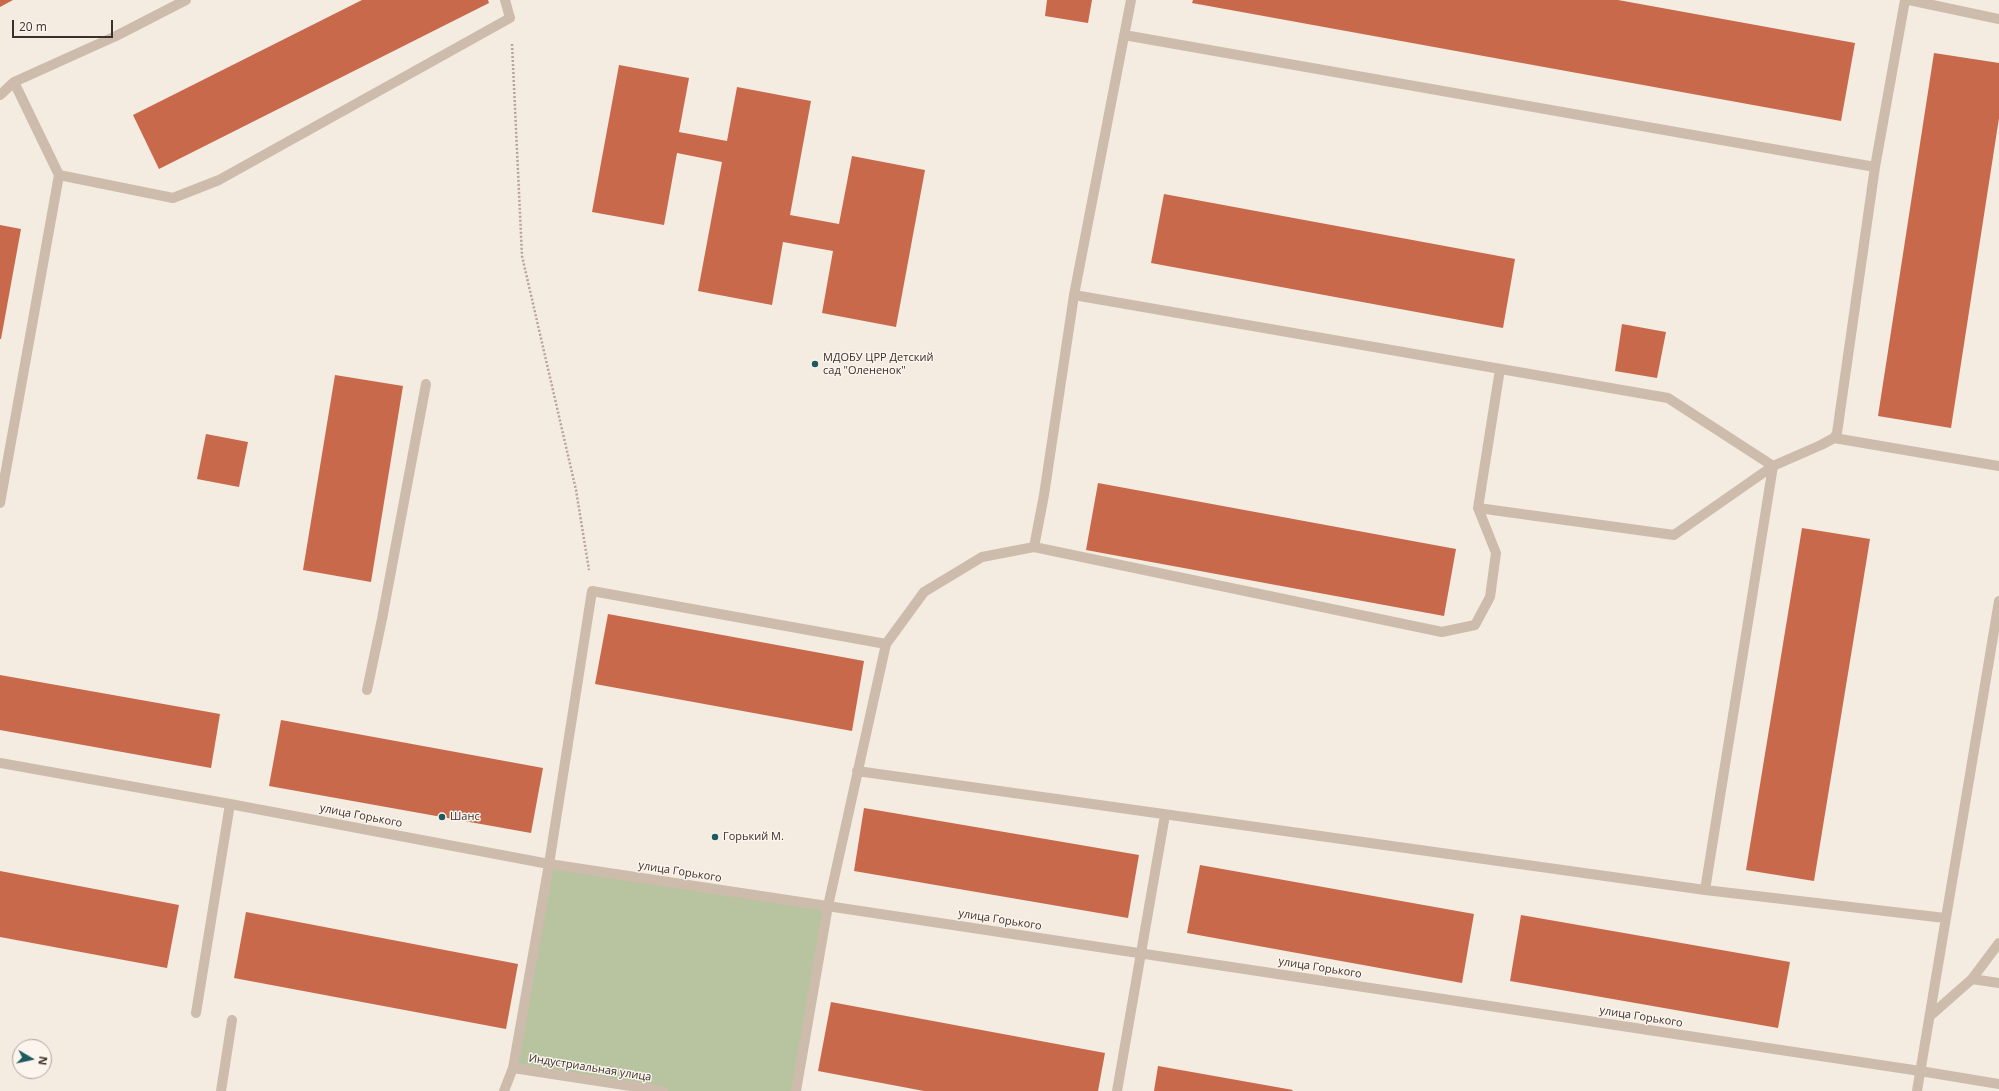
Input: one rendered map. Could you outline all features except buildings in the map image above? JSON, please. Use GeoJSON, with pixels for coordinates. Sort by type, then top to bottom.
{"type":"FeatureCollection","features":[{"type":"Feature","properties":{"kind":"street"},"geometry":{"type":"LineString","coordinates":[[0,95],[14,82],[116,36],[186,0]]}},
{"type":"Feature","properties":{"kind":"street"},"geometry":{"type":"LineString","coordinates":[[59,175],[173,198],[219,180],[510,18],[505,0]]}},
{"type":"Feature","properties":{"kind":"street"},"geometry":{"type":"LineString","coordinates":[[1034,547],[1044,495],[1074,295],[1131,0]]}},
{"type":"Feature","properties":{"kind":"street"},"geometry":{"type":"LineString","coordinates":[[1834,438],[1837,433],[1875,167],[1905,0]]}},
{"type":"Feature","properties":{"kind":"street"},"geometry":{"type":"LineString","coordinates":[[1909,0],[1999,18]]}},
{"type":"Feature","properties":{"kind":"street"},"geometry":{"type":"LineString","coordinates":[[1124,35],[1875,167]]}},
{"type":"Feature","properties":{"kind":"street"},"geometry":{"type":"LineString","coordinates":[[0,503],[59,175],[14,82]]}},
{"type":"Feature","properties":{"kind":"street"},"geometry":{"type":"LineString","coordinates":[[1074,295],[1668,398],[1773,466]]}},
{"type":"Feature","properties":{"kind":"street"},"geometry":{"type":"LineString","coordinates":[[796,1091],[828,906],[886,644],[924,592],[982,558],[1034,547],[1442,632],[1475,625],[1490,597],[1496,553],[1478,508],[1500,369]]}},
{"type":"Feature","properties":{"kind":"street"},"geometry":{"type":"LineString","coordinates":[[367,690],[426,384]]}},
{"type":"Feature","properties":{"kind":"street"},"geometry":{"type":"LineString","coordinates":[[1478,508],[1674,535],[1773,466],[1834,438],[1999,466]]}},
{"type":"Feature","properties":{"kind":"street"},"geometry":{"type":"LineString","coordinates":[[1705,890],[1773,466]]}},
{"type":"Feature","properties":{"kind":"street"},"geometry":{"type":"LineString","coordinates":[[513,1068],[549,864],[592,591],[886,644]]}},
{"type":"Feature","properties":{"kind":"street"},"geometry":{"type":"LineString","coordinates":[[1917,1091],[1999,601]]}},
{"type":"Feature","properties":{"kind":"street","name":"улица Горького"},"geometry":{"type":"LineString","coordinates":[[0,763],[230,804],[549,864],[1999,1084]]}},
{"type":"Feature","properties":{"kind":"street"},"geometry":{"type":"LineString","coordinates":[[857,771],[1705,890],[1945,918]]}},
{"type":"Feature","properties":{"kind":"street"},"geometry":{"type":"LineString","coordinates":[[196,1013],[230,804]]}},
{"type":"Feature","properties":{"kind":"street"},"geometry":{"type":"LineString","coordinates":[[1117,1091],[1166,815]]}},
{"type":"Feature","properties":{"kind":"street"},"geometry":{"type":"LineString","coordinates":[[1930,1016],[1972,979],[1999,944]]}},
{"type":"Feature","properties":{"kind":"street"},"geometry":{"type":"LineString","coordinates":[[1972,979],[1999,983]]}},
{"type":"Feature","properties":{"kind":"street"},"geometry":{"type":"LineString","coordinates":[[221,1091],[232,1020]]}},
{"type":"Feature","properties":{"kind":"street","name":"Индустриальная улица"},"geometry":{"type":"LineString","coordinates":[[504,1091],[513,1068],[663,1091]]}},
{"type":"Feature","properties":{"kind":"path"},"geometry":{"type":"LineString","coordinates":[[510,18],[522,256],[576,490],[592,591]]}},
{"type":"Feature","properties":{"kind":"green space"},"geometry":{"type":"Polygon","coordinates":[[[549,864],[828,906],[796,1091],[663,1091],[513,1068],[549,864]]]}},
{"type":"Feature","properties":{"kind":"place","name":"МДОБУ ЦРР Детский сад \"Олененок\""},"geometry":{"type":"Point","coordinates":[815,364]}},
{"type":"Feature","properties":{"kind":"place","name":"Шанс"},"geometry":{"type":"Point","coordinates":[442,817]}},
{"type":"Feature","properties":{"kind":"place","name":"Горький М."},"geometry":{"type":"Point","coordinates":[715,837]}}]}
